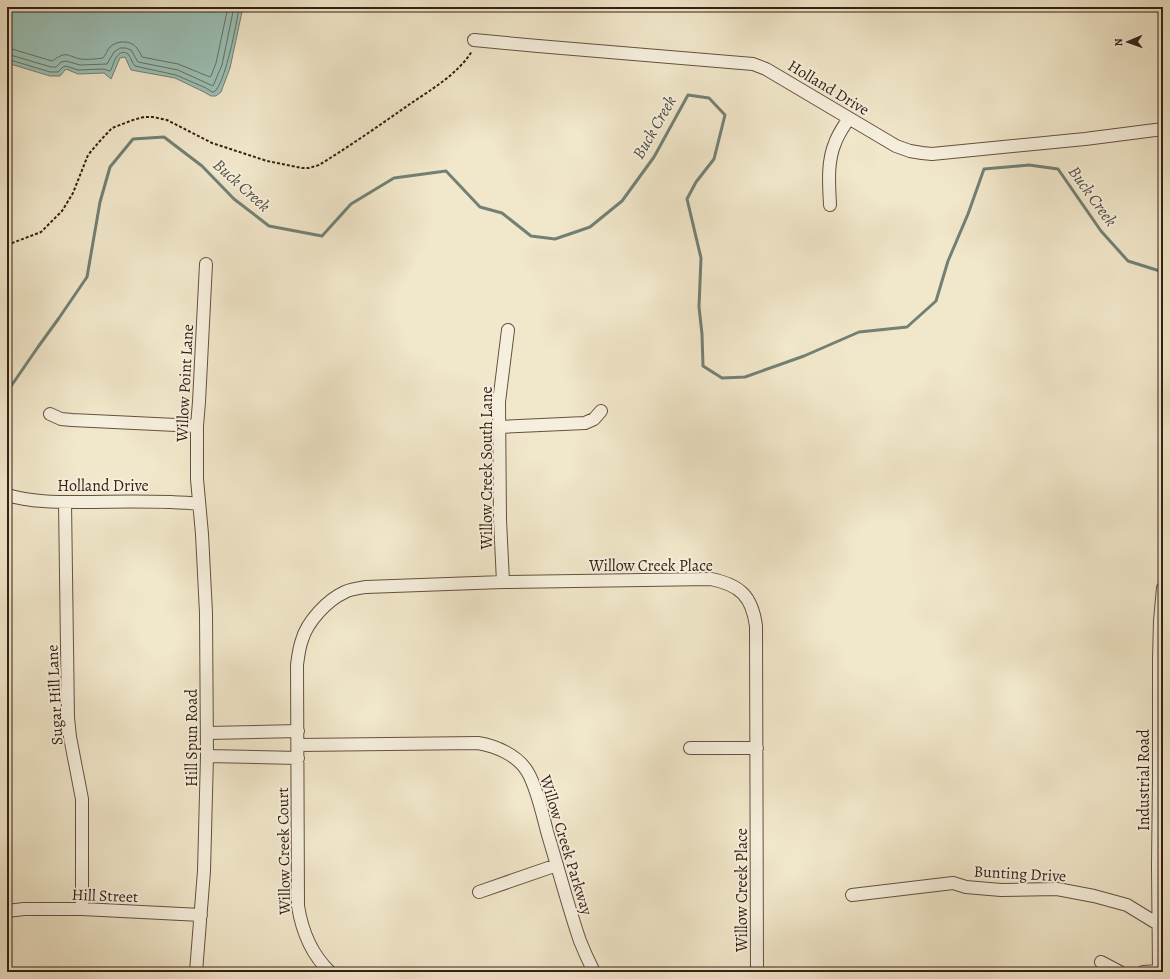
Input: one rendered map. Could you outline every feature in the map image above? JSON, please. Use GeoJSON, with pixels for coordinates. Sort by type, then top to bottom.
{"type":"FeatureCollection","features":[{"type":"Feature","properties":{"kind":"street","name":"Holland Drive"},"geometry":{"type":"LineString","coordinates":[[474,40],[753,64],[766,69],[896,146],[922,154],[992,148],[1163,129]]}},
{"type":"Feature","properties":{"kind":"street"},"geometry":{"type":"LineString","coordinates":[[830,205],[830,159],[834,144],[849,118]]}},
{"type":"Feature","properties":{"kind":"street","name":"Willow Point Lane"},"geometry":{"type":"LineString","coordinates":[[199,504],[197,479],[197,426],[206,264]]}},
{"type":"Feature","properties":{"kind":"street","name":"Willow Creek South Lane"},"geometry":{"type":"LineString","coordinates":[[503,582],[500,520],[499,427],[500,387],[508,330]]}},
{"type":"Feature","properties":{"kind":"street"},"geometry":{"type":"LineString","coordinates":[[499,427],[585,424],[594,419],[601,410]]}},
{"type":"Feature","properties":{"kind":"street"},"geometry":{"type":"LineString","coordinates":[[50,414],[61,419],[72,420],[197,426]]}},
{"type":"Feature","properties":{"kind":"street","name":"Holland Drive"},"geometry":{"type":"LineString","coordinates":[[7,495],[29,500],[65,502],[173,501],[199,504]]}},
{"type":"Feature","properties":{"kind":"street","name":"Sugar Hill Lane"},"geometry":{"type":"LineString","coordinates":[[65,502],[68,718],[82,799],[82,909]]}},
{"type":"Feature","properties":{"kind":"street","name":"Hill Spun Road"},"geometry":{"type":"LineString","coordinates":[[196,972],[204,870],[208,733],[206,613],[199,504]]}},
{"type":"Feature","properties":{"kind":"street","name":"Willow Creek Place"},"geometry":{"type":"LineString","coordinates":[[298,744],[298,665],[302,639],[310,624],[325,606],[338,596],[355,589],[366,587],[503,582],[711,579],[725,582],[736,588],[750,603],[754,613],[756,626],[757,972]]}},
{"type":"Feature","properties":{"kind":"street","name":"Industrial Road"},"geometry":{"type":"LineString","coordinates":[[1159,972],[1161,924],[1161,697],[1159,636],[1163,588]]}},
{"type":"Feature","properties":{"kind":"street"},"geometry":{"type":"LineString","coordinates":[[208,733],[298,731]]}},
{"type":"Feature","properties":{"kind":"street","name":"Willow Creek Parkway"},"geometry":{"type":"LineString","coordinates":[[298,744],[478,743],[490,745],[503,750],[515,759],[521,764],[529,775],[535,790],[581,942],[594,972]]}},
{"type":"Feature","properties":{"kind":"street","name":"Willow Creek Court"},"geometry":{"type":"LineString","coordinates":[[298,744],[298,906],[300,919],[310,946],[322,965],[330,972]]}},
{"type":"Feature","properties":{"kind":"street"},"geometry":{"type":"LineString","coordinates":[[690,748],[757,748]]}},
{"type":"Feature","properties":{"kind":"street"},"geometry":{"type":"LineString","coordinates":[[207,756],[298,758]]}},
{"type":"Feature","properties":{"kind":"street"},"geometry":{"type":"LineString","coordinates":[[479,892],[557,865]]}},
{"type":"Feature","properties":{"kind":"street","name":"Bunting Drive"},"geometry":{"type":"LineString","coordinates":[[852,895],[954,883],[966,887],[1001,890],[1057,889],[1094,896],[1127,905],[1161,924]]}},
{"type":"Feature","properties":{"kind":"street","name":"Hill Street"},"geometry":{"type":"LineString","coordinates":[[7,911],[24,909],[82,909],[201,915]]}},
{"type":"Feature","properties":{"kind":"street"},"geometry":{"type":"LineString","coordinates":[[1101,962],[1120,972]]}},
{"type":"Feature","properties":{"kind":"street"},"geometry":{"type":"LineString","coordinates":[[1143,972],[1159,972]]}},
{"type":"Feature","properties":{"kind":"path"},"geometry":{"type":"LineString","coordinates":[[7,245],[41,232],[62,210],[73,192],[88,155],[105,134],[112,128],[121,124],[144,117],[160,118],[182,126],[212,143],[267,161],[302,168],[315,167],[358,141],[439,84],[465,62],[472,51],[474,40]]}},
{"type":"Feature","properties":{"kind":"water"},"geometry":{"type":"Polygon","coordinates":[[[7,7],[243,7],[230,68],[221,92],[216,96],[211,96],[175,78],[131,70],[125,57],[120,58],[111,79],[104,73],[78,74],[66,69],[60,76],[50,76],[7,63],[7,7]]]}},
{"type":"Feature","properties":{"kind":"waterway","name":"Buck Creek"},"geometry":{"type":"LineString","coordinates":[[7,392],[87,277],[100,202],[110,167],[133,139],[164,137],[202,166],[234,199],[269,226],[322,236],[351,204],[394,178],[446,171],[480,207],[502,213],[531,236],[555,239],[590,227],[622,201],[654,157],[688,95],[709,98],[725,115],[714,159],[696,182],[687,199],[701,258],[699,307],[703,366],[722,378],[745,377],[804,356],[859,332],[907,327],[936,301],[948,261],[968,214],[984,169],[1029,165],[1058,169],[1101,231],[1128,261],[1163,272]]}}]}
